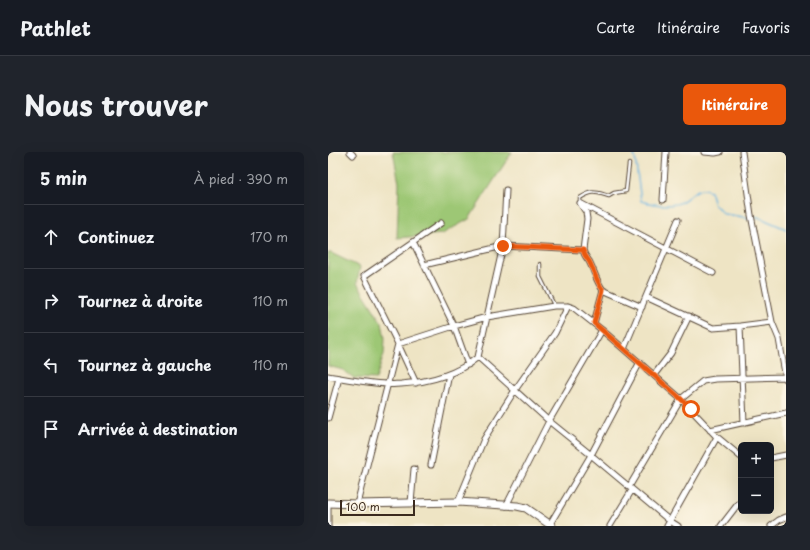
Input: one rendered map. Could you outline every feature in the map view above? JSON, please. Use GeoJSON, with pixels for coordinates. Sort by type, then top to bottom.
{"type":"FeatureCollection","features":[{"type":"Feature","properties":{"kind":"street"},"geometry":{"type":"LineString","coordinates":[[663,200],[666,152]]}},
{"type":"Feature","properties":{"kind":"street"},"geometry":{"type":"LineString","coordinates":[[704,152],[720,152]]}},
{"type":"Feature","properties":{"kind":"street"},"geometry":{"type":"LineString","coordinates":[[610,526],[681,399],[703,381],[715,379],[786,377],[779,339],[772,322],[751,215],[742,152]]}},
{"type":"Feature","properties":{"kind":"street"},"geometry":{"type":"LineString","coordinates":[[328,376],[387,384],[416,383],[433,380],[449,374],[468,365],[478,357],[503,246],[506,190]]}},
{"type":"Feature","properties":{"kind":"street"},"geometry":{"type":"LineString","coordinates":[[580,203],[713,272]]}},
{"type":"Feature","properties":{"kind":"street"},"geometry":{"type":"LineString","coordinates":[[580,203],[586,212],[587,219],[583,250],[584,255],[588,260],[598,284],[603,290],[642,307]]}},
{"type":"Feature","properties":{"kind":"street"},"geometry":{"type":"LineString","coordinates":[[624,349],[678,220]]}},
{"type":"Feature","properties":{"kind":"street"},"geometry":{"type":"LineString","coordinates":[[416,383],[364,276],[441,223]]}},
{"type":"Feature","properties":{"kind":"street"},"geometry":{"type":"LineString","coordinates":[[413,242],[454,326],[468,365]]}},
{"type":"Feature","properties":{"kind":"street"},"geometry":{"type":"LineString","coordinates":[[424,265],[503,246],[583,250]]}},
{"type":"Feature","properties":{"kind":"street"},"geometry":{"type":"LineString","coordinates":[[594,323],[603,290]]}},
{"type":"Feature","properties":{"kind":"street"},"geometry":{"type":"LineString","coordinates":[[646,297],[713,328],[772,322]]}},
{"type":"Feature","properties":{"kind":"street"},"geometry":{"type":"LineString","coordinates":[[398,344],[487,317],[554,306],[568,306],[574,308],[594,323],[640,362],[681,399],[717,437],[738,454]]}},
{"type":"Feature","properties":{"kind":"street"},"geometry":{"type":"LineString","coordinates":[[458,502],[484,438],[515,390],[555,333],[568,306]]}},
{"type":"Feature","properties":{"kind":"street"},"geometry":{"type":"LineString","coordinates":[[654,375],[671,353],[689,316]]}},
{"type":"Feature","properties":{"kind":"street"},"geometry":{"type":"LineString","coordinates":[[740,326],[744,423]]}},
{"type":"Feature","properties":{"kind":"street"},"geometry":{"type":"LineString","coordinates":[[506,506],[549,421],[602,330]]}},
{"type":"Feature","properties":{"kind":"street"},"geometry":{"type":"LineString","coordinates":[[357,504],[398,344]]}},
{"type":"Feature","properties":{"kind":"street"},"geometry":{"type":"LineString","coordinates":[[478,357],[549,421],[631,489],[669,524],[678,526]]}},
{"type":"Feature","properties":{"kind":"street"},"geometry":{"type":"LineString","coordinates":[[328,526],[328,503],[357,504],[411,502],[458,502],[517,506],[526,508],[551,525],[591,455],[640,362]]}},
{"type":"Feature","properties":{"kind":"street"},"geometry":{"type":"LineString","coordinates":[[431,465],[449,374]]}},
{"type":"Feature","properties":{"kind":"street"},"geometry":{"type":"LineString","coordinates":[[328,418],[339,378]]}},
{"type":"Feature","properties":{"kind":"street"},"geometry":{"type":"LineString","coordinates":[[710,430],[786,413]]}},
{"type":"Feature","properties":{"kind":"street"},"geometry":{"type":"LineString","coordinates":[[669,524],[717,437]]}},
{"type":"Feature","properties":{"kind":"street"},"geometry":{"type":"LineString","coordinates":[[774,457],[786,455]]}},
{"type":"Feature","properties":{"kind":"street"},"geometry":{"type":"LineString","coordinates":[[411,502],[414,469]]}},
{"type":"Feature","properties":{"kind":"street"},"geometry":{"type":"LineString","coordinates":[[721,526],[738,504]]}},
{"type":"Feature","properties":{"kind":"street"},"geometry":{"type":"LineString","coordinates":[[771,526],[786,517]]}},
{"type":"Feature","properties":{"kind":"lane"},"geometry":{"type":"LineString","coordinates":[[580,203],[580,198],[588,193],[594,192],[609,196],[614,193],[626,191],[629,164]]}},
{"type":"Feature","properties":{"kind":"lane"},"geometry":{"type":"LineString","coordinates":[[540,264],[540,277],[554,306]]}},
{"type":"Feature","properties":{"kind":"green space"},"geometry":{"type":"Polygon","coordinates":[[[393,152],[512,152],[469,219],[442,234],[397,238],[399,183],[393,152]]]}},
{"type":"Feature","properties":{"kind":"green space"},"geometry":{"type":"Polygon","coordinates":[[[328,253],[331,253],[360,267],[357,283],[382,323],[385,338],[384,354],[376,379],[354,378],[343,370],[328,366],[328,253]]]}},
{"type":"Feature","properties":{"kind":"waterway"},"geometry":{"type":"LineString","coordinates":[[632,152],[635,157],[641,201],[667,205],[676,204],[680,203],[696,191],[705,189],[710,191],[714,204],[724,214],[750,218]]}},
{"type":"Feature","properties":{"kind":"waterway"},"geometry":{"type":"LineString","coordinates":[[752,217],[758,217],[786,229]]}},
{"type":"Feature","properties":{"kind":"route"},"geometry":{"type":"LineString","coordinates":[[503,246],[583,250],[598,284],[603,290],[594,323],[691,409]]}}]}
